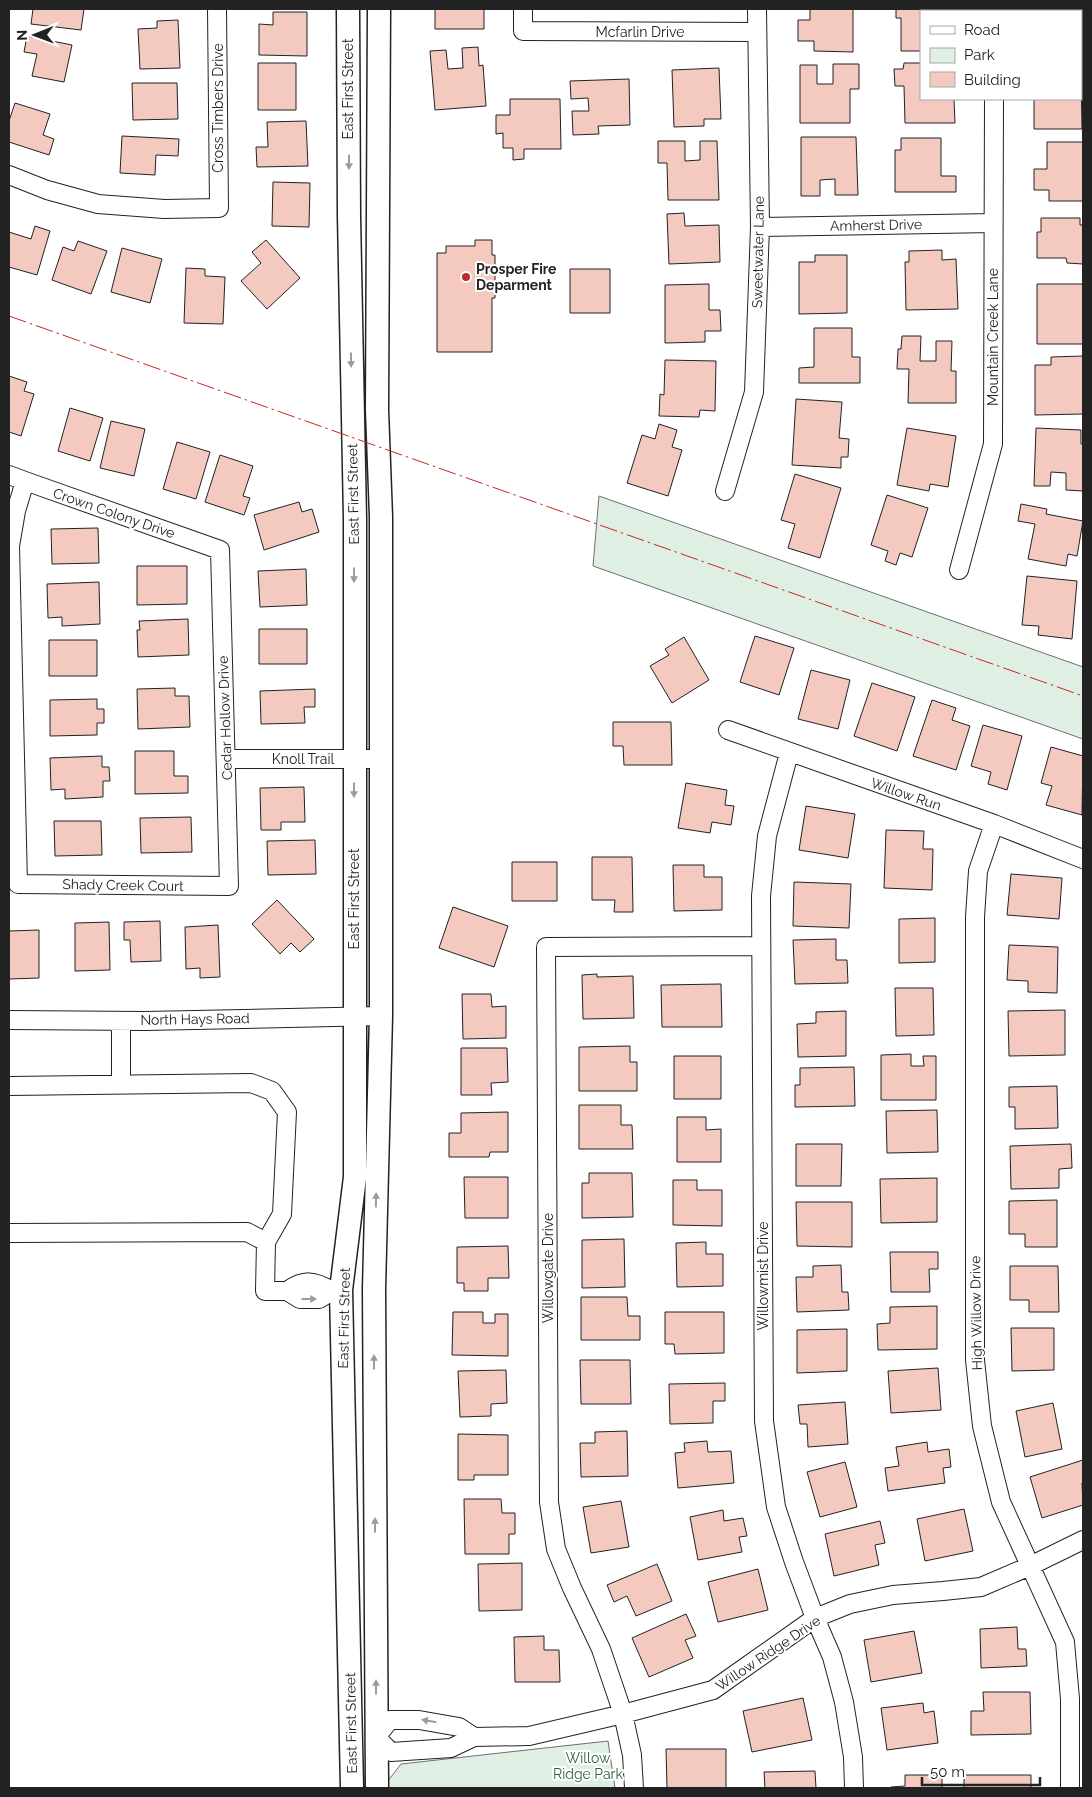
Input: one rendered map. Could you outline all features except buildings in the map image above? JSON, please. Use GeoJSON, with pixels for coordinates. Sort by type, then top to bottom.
{"type":"FeatureCollection","features":[{"type":"Feature","properties":{"kind":"main road","name":"East First Street"},"geometry":{"type":"LineString","coordinates":[[348,9],[350,321],[355,518],[355,1177],[336,1290],[352,1788]]}},
{"type":"Feature","properties":{"kind":"main road","name":"East First Street"},"geometry":{"type":"LineString","coordinates":[[377,1788],[374,1289],[381,1016],[381,517],[377,410],[379,9]]}},
{"type":"Feature","properties":{"kind":"main road"},"geometry":{"type":"LineString","coordinates":[[349,216],[377,216]]}},
{"type":"Feature","properties":{"kind":"main road"},"geometry":{"type":"LineString","coordinates":[[350,321],[377,321]]}},
{"type":"Feature","properties":{"kind":"main road"},"geometry":{"type":"LineString","coordinates":[[355,518],[381,517]]}},
{"type":"Feature","properties":{"kind":"main road"},"geometry":{"type":"LineString","coordinates":[[336,1290],[374,1289]]}},
{"type":"Feature","properties":{"kind":"main road"},"geometry":{"type":"LineString","coordinates":[[351,1738],[376,1737]]}},
{"type":"Feature","properties":{"kind":"street","name":"Cross Timbers Drive"},"geometry":{"type":"LineString","coordinates":[[9,176],[47,190],[98,204],[164,209],[218,208],[217,9]]}},
{"type":"Feature","properties":{"kind":"street","name":"Mcfarlin Drive"},"geometry":{"type":"LineString","coordinates":[[523,9],[523,31],[757,32]]}},
{"type":"Feature","properties":{"kind":"street","name":"Sweetwater Lane"},"geometry":{"type":"LineString","coordinates":[[726,491],[754,392],[760,227],[757,9]]}},
{"type":"Feature","properties":{"kind":"street","name":"Mountain Creek Lane"},"geometry":{"type":"LineString","coordinates":[[959,570],[993,444],[994,100]]}},
{"type":"Feature","properties":{"kind":"street","name":"Amherst Drive"},"geometry":{"type":"LineString","coordinates":[[760,227],[993,223]]}},
{"type":"Feature","properties":{"kind":"street","name":"Crown Colony Drive"},"geometry":{"type":"LineString","coordinates":[[17,478],[220,550]]}},
{"type":"Feature","properties":{"kind":"street","name":"Shady Creek Court"},"geometry":{"type":"LineString","coordinates":[[17,478],[16,511],[10,546],[18,884],[228,886]]}},
{"type":"Feature","properties":{"kind":"street","name":"Cedar Hollow Drive"},"geometry":{"type":"LineString","coordinates":[[220,550],[228,886]]}},
{"type":"Feature","properties":{"kind":"street","name":"Willow Run"},"geometry":{"type":"LineString","coordinates":[[728,730],[994,824],[1083,859]]}},
{"type":"Feature","properties":{"kind":"street","name":"Willowmist Drive"},"geometry":{"type":"LineString","coordinates":[[789,753],[767,836],[761,896],[764,1421],[776,1507],[794,1562],[832,1657],[844,1702],[853,1758],[854,1788]]}},
{"type":"Feature","properties":{"kind":"street","name":"Knoll Trail"},"geometry":{"type":"LineString","coordinates":[[226,759],[381,759]]}},
{"type":"Feature","properties":{"kind":"street","name":"High Willow Drive"},"geometry":{"type":"LineString","coordinates":[[994,824],[978,871],[975,917],[975,1360],[982,1426],[1002,1502],[1065,1642],[1070,1698],[1070,1788]]}},
{"type":"Feature","properties":{"kind":"street","name":"Willowgate Drive"},"geometry":{"type":"LineString","coordinates":[[634,1788],[632,1754],[623,1714],[602,1649],[572,1588],[556,1549],[549,1502],[546,947],[760,946]]}},
{"type":"Feature","properties":{"kind":"street","name":"North Hays Road"},"geometry":{"type":"LineString","coordinates":[[9,1020],[381,1016]]}},
{"type":"Feature","properties":{"kind":"street"},"geometry":{"type":"LineString","coordinates":[[121,1020],[121,1085]]}},
{"type":"Feature","properties":{"kind":"street"},"geometry":{"type":"LineString","coordinates":[[9,1086],[251,1083],[272,1091],[287,1112],[282,1214],[266,1242],[265,1291],[287,1291],[300,1299],[319,1299],[336,1290]]}},
{"type":"Feature","properties":{"kind":"street"},"geometry":{"type":"LineString","coordinates":[[9,1233],[246,1232],[266,1242]]}},
{"type":"Feature","properties":{"kind":"street","name":"Willow Ridge Drive"},"geometry":{"type":"LineString","coordinates":[[474,1737],[459,1727],[419,1720],[390,1720],[376,1737],[391,1752],[451,1748],[474,1737],[529,1736],[713,1690],[815,1618],[850,1604],[893,1595],[981,1587],[1083,1540]]}},
{"type":"Feature","properties":{"kind":"green space"},"geometry":{"type":"Polygon","coordinates":[[[599,496],[1083,667],[1083,739],[593,566],[599,496]]]}},
{"type":"Feature","properties":{"kind":"green space","name":"Willow Ridge Park"},"geometry":{"type":"Polygon","coordinates":[[[608,1741],[615,1788],[387,1788],[387,1782],[401,1764],[608,1741]]]}},
{"type":"Feature","properties":{"kind":"power"},"geometry":{"type":"LineString","coordinates":[[9,316],[1083,696]]}},
{"type":"Feature","properties":{"kind":"place","name":"Prosper Fire Deparment"},"geometry":{"type":"Point","coordinates":[466,277]}}]}
